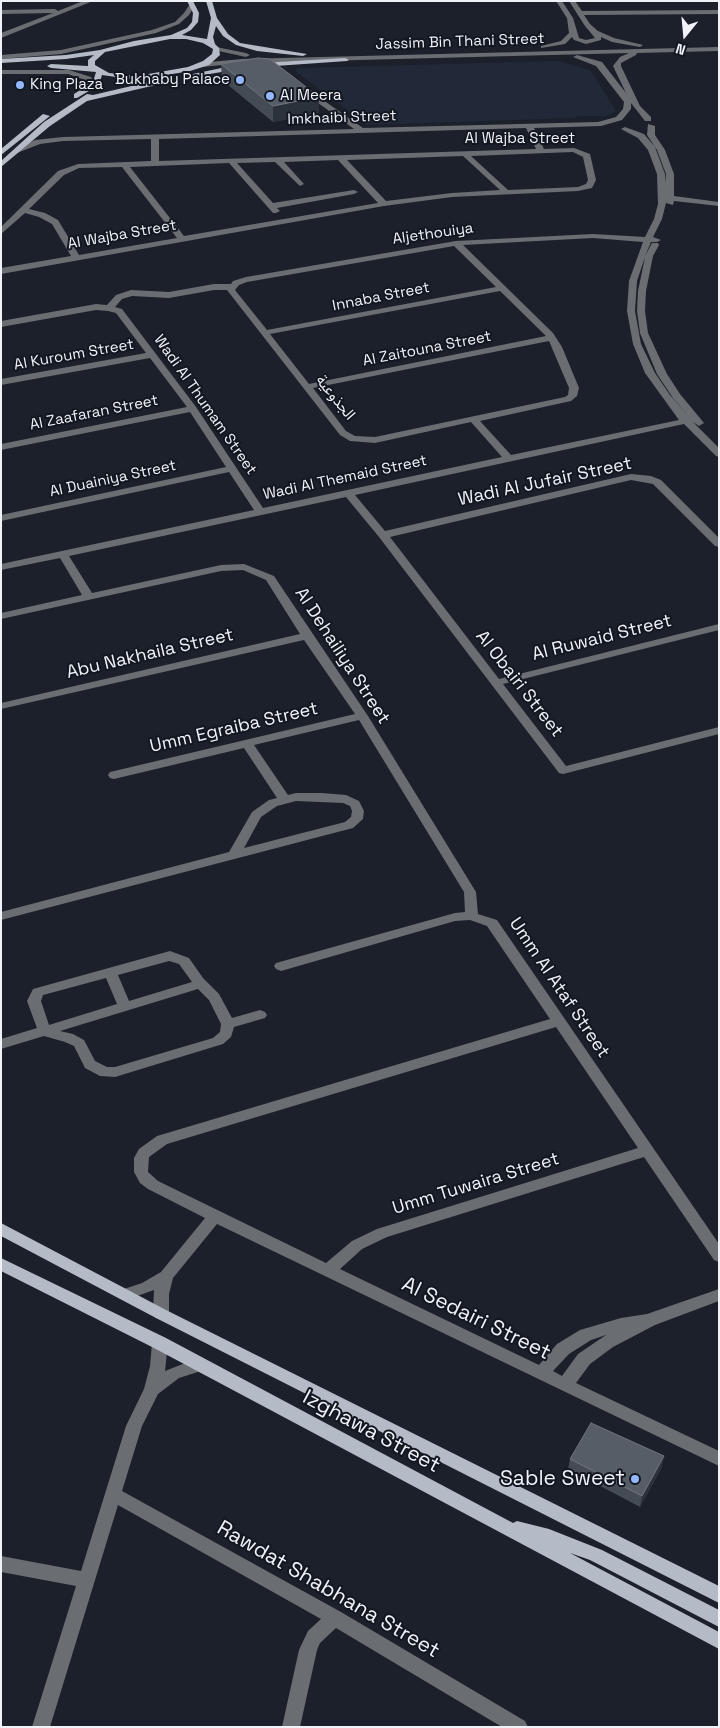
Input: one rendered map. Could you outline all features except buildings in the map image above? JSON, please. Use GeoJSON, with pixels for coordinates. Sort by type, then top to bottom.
{"type":"FeatureCollection","features":[{"type":"Feature","properties":{"kind":"main road"},"geometry":{"type":"LineString","coordinates":[[209,1],[214,18],[225,35],[238,44],[257,49],[303,54]]}},
{"type":"Feature","properties":{"kind":"main road"},"geometry":{"type":"LineString","coordinates":[[170,37],[193,26],[196,17],[191,3]]}},
{"type":"Feature","properties":{"kind":"main road"},"geometry":{"type":"LineString","coordinates":[[1,165],[47,124],[82,100],[113,85],[136,78],[178,72],[214,58],[217,53],[210,37],[214,18]]}},
{"type":"Feature","properties":{"kind":"main road"},"geometry":{"type":"LineString","coordinates":[[1,61],[66,57],[170,37],[198,39],[214,46]]}},
{"type":"Feature","properties":{"kind":"main road"},"geometry":{"type":"LineString","coordinates":[[1,152],[45,116],[92,87],[98,80],[96,70],[91,64],[92,60],[103,51]]}},
{"type":"Feature","properties":{"kind":"main road"},"geometry":{"type":"LineString","coordinates":[[82,100],[148,84],[248,66],[345,60]]}},
{"type":"Feature","properties":{"kind":"main road"},"geometry":{"type":"LineString","coordinates":[[1,67],[63,66],[96,70],[112,76],[136,78]]}},
{"type":"Feature","properties":{"kind":"main road","name":"Izghawa Street"},"geometry":{"type":"LineString","coordinates":[[1,1228],[161,1314],[719,1595]]}},
{"type":"Feature","properties":{"kind":"main road","name":"Izghawa Street"},"geometry":{"type":"LineString","coordinates":[[1,1264],[160,1344],[716,1642]]}},
{"type":"Feature","properties":{"kind":"main road"},"geometry":{"type":"LineString","coordinates":[[500,1526],[549,1537],[588,1552],[719,1619]]}},
{"type":"Feature","properties":{"kind":"street"},"geometry":{"type":"LineString","coordinates":[[1,36],[90,1]]}},
{"type":"Feature","properties":{"kind":"street"},"geometry":{"type":"LineString","coordinates":[[559,1],[570,18],[576,39],[586,42],[600,39],[572,1]]}},
{"type":"Feature","properties":{"kind":"street"},"geometry":{"type":"LineString","coordinates":[[1,56],[61,52],[154,32],[177,23],[188,14],[191,3]]}},
{"type":"Feature","properties":{"kind":"street"},"geometry":{"type":"LineString","coordinates":[[1,12],[65,10]]}},
{"type":"Feature","properties":{"kind":"street"},"geometry":{"type":"LineString","coordinates":[[579,13],[719,12]]}},
{"type":"Feature","properties":{"kind":"street"},"geometry":{"type":"LineString","coordinates":[[519,49],[560,44],[569,39],[572,30]]}},
{"type":"Feature","properties":{"kind":"street"},"geometry":{"type":"LineString","coordinates":[[592,30],[612,40],[648,46]]}},
{"type":"Feature","properties":{"kind":"street","name":"Jassim Bin Thani Street"},"geometry":{"type":"LineString","coordinates":[[214,46],[244,55],[719,44]]}},
{"type":"Feature","properties":{"kind":"street","name":"Jassim Bin Thani Street"},"geometry":{"type":"LineString","coordinates":[[202,64],[242,61],[345,60],[719,49]]}},
{"type":"Feature","properties":{"kind":"street"},"geometry":{"type":"LineString","coordinates":[[669,50],[629,56],[619,60],[617,64],[636,106],[650,122],[651,136],[661,150],[670,174],[667,197],[653,240],[640,255],[630,300],[634,331],[639,350],[650,373],[719,454]]}},
{"type":"Feature","properties":{"kind":"street"},"geometry":{"type":"LineString","coordinates":[[547,54],[576,56],[598,64],[628,100],[627,109],[615,124],[641,136],[652,149],[667,197]]}},
{"type":"Feature","properties":{"kind":"street"},"geometry":{"type":"LineString","coordinates":[[248,66],[269,68],[283,72],[284,68],[291,64]]}},
{"type":"Feature","properties":{"kind":"street"},"geometry":{"type":"LineString","coordinates":[[1,72],[69,72],[88,79],[92,87]]}},
{"type":"Feature","properties":{"kind":"street"},"geometry":{"type":"LineString","coordinates":[[299,84],[362,131]]}},
{"type":"Feature","properties":{"kind":"street","name":"Imkhaibi Street"},"geometry":{"type":"LineString","coordinates":[[598,124],[618,118],[636,116],[650,122]]}},
{"type":"Feature","properties":{"kind":"street"},"geometry":{"type":"LineString","coordinates":[[343,118],[343,132]]}},
{"type":"Feature","properties":{"kind":"street"},"geometry":{"type":"LineString","coordinates":[[623,128],[643,129],[650,122]]}},
{"type":"Feature","properties":{"kind":"street"},"geometry":{"type":"LineString","coordinates":[[47,124],[46,133],[63,139]]}},
{"type":"Feature","properties":{"kind":"street","name":"Imkhaibi Street"},"geometry":{"type":"LineString","coordinates":[[17,151],[38,142],[63,139],[598,124],[623,128]]}},
{"type":"Feature","properties":{"kind":"street"},"geometry":{"type":"LineString","coordinates":[[529,126],[541,151]]}},
{"type":"Feature","properties":{"kind":"street"},"geometry":{"type":"LineString","coordinates":[[155,137],[155,163]]}},
{"type":"Feature","properties":{"kind":"street","name":"Al Wajba Street"},"geometry":{"type":"LineString","coordinates":[[1,232],[65,170],[78,166],[574,150],[584,153],[588,158],[591,184],[578,189],[452,195],[384,204],[1,271]]}},
{"type":"Feature","properties":{"kind":"street"},"geometry":{"type":"LineString","coordinates":[[464,153],[506,192]]}},
{"type":"Feature","properties":{"kind":"street"},"geometry":{"type":"LineString","coordinates":[[340,157],[384,204]]}},
{"type":"Feature","properties":{"kind":"street"},"geometry":{"type":"LineString","coordinates":[[277,159],[314,199]]}},
{"type":"Feature","properties":{"kind":"street"},"geometry":{"type":"LineString","coordinates":[[231,161],[285,221]]}},
{"type":"Feature","properties":{"kind":"street"},"geometry":{"type":"LineString","coordinates":[[124,164],[182,239]]}},
{"type":"Feature","properties":{"kind":"street"},"geometry":{"type":"LineString","coordinates":[[272,206],[354,192]]}},
{"type":"Feature","properties":{"kind":"street"},"geometry":{"type":"LineString","coordinates":[[667,197],[719,204]]}},
{"type":"Feature","properties":{"kind":"street"},"geometry":{"type":"LineString","coordinates":[[23,210],[42,215],[55,222],[76,257]]}},
{"type":"Feature","properties":{"kind":"street","name":"Aljethouiya"},"geometry":{"type":"LineString","coordinates":[[109,308],[119,297],[131,293],[169,295],[232,286],[246,280],[456,243],[593,236],[653,240]]}},
{"type":"Feature","properties":{"kind":"street","name":"الجذوعية"},"geometry":{"type":"LineString","coordinates":[[232,286],[231,292],[343,433],[360,440],[375,440],[474,420],[562,401],[572,396],[574,388],[552,338],[456,243]]}},
{"type":"Feature","properties":{"kind":"street","name":"Innaba Street"},"geometry":{"type":"LineString","coordinates":[[264,333],[503,288]]}},
{"type":"Feature","properties":{"kind":"street"},"geometry":{"type":"LineString","coordinates":[[1,324],[90,308],[109,308]]}},
{"type":"Feature","properties":{"kind":"street","name":"Wadi Al Thumam Street"},"geometry":{"type":"LineString","coordinates":[[109,308],[119,311],[124,316],[151,355],[193,409],[260,512]]}},
{"type":"Feature","properties":{"kind":"street","name":"Al Zaitouna Street"},"geometry":{"type":"LineString","coordinates":[[306,387],[552,338]]}},
{"type":"Feature","properties":{"kind":"street","name":"Al Kuroum Street"},"geometry":{"type":"LineString","coordinates":[[1,382],[151,355]]}},
{"type":"Feature","properties":{"kind":"street","name":"Al Zaafaran Street"},"geometry":{"type":"LineString","coordinates":[[1,447],[193,409]]}},
{"type":"Feature","properties":{"kind":"street"},"geometry":{"type":"LineString","coordinates":[[474,420],[508,459]]}},
{"type":"Feature","properties":{"kind":"street"},"geometry":{"type":"LineString","coordinates":[[691,420],[719,442]]}},
{"type":"Feature","properties":{"kind":"street","name":"Wadi Al Themaid Street"},"geometry":{"type":"LineString","coordinates":[[1,567],[691,420]]}},
{"type":"Feature","properties":{"kind":"street","name":"Al Duainiya Street"},"geometry":{"type":"LineString","coordinates":[[1,518],[232,469]]}},
{"type":"Feature","properties":{"kind":"street","name":"Wadi Al Jufair Street"},"geometry":{"type":"LineString","coordinates":[[383,535],[632,477],[651,479],[657,482],[719,544]]}},
{"type":"Feature","properties":{"kind":"street","name":"Al Obairi Street"},"geometry":{"type":"LineString","coordinates":[[348,493],[383,535],[563,770],[719,730]]}},
{"type":"Feature","properties":{"kind":"street"},"geometry":{"type":"LineString","coordinates":[[63,554],[88,596]]}},
{"type":"Feature","properties":{"kind":"street","name":"Al Dehailiya Street"},"geometry":{"type":"LineString","coordinates":[[1,616],[221,568],[244,567],[258,571],[270,578],[362,716],[470,892],[472,902],[471,916]]}},
{"type":"Feature","properties":{"kind":"street","name":"Al Ruwaid Street"},"geometry":{"type":"LineString","coordinates":[[495,683],[719,627]]}},
{"type":"Feature","properties":{"kind":"street","name":"Abu Nakhaila Street"},"geometry":{"type":"LineString","coordinates":[[1,706],[307,636]]}},
{"type":"Feature","properties":{"kind":"street","name":"Umm Egraiba Street"},"geometry":{"type":"LineString","coordinates":[[114,775],[362,716]]}},
{"type":"Feature","properties":{"kind":"street"},"geometry":{"type":"LineString","coordinates":[[247,743],[284,799]]}},
{"type":"Feature","properties":{"kind":"street"},"geometry":{"type":"LineString","coordinates":[[1,916],[350,825],[357,819],[358,811],[355,804],[346,799],[315,796],[284,799],[268,806],[256,815],[234,855]]}},
{"type":"Feature","properties":{"kind":"street"},"geometry":{"type":"LineString","coordinates":[[281,966],[455,917],[471,916]]}},
{"type":"Feature","properties":{"kind":"street","name":"Umm Al Ataf Street"},"geometry":{"type":"LineString","coordinates":[[471,916],[486,920],[496,927],[719,1256]]}},
{"type":"Feature","properties":{"kind":"street"},"geometry":{"type":"LineString","coordinates":[[164,957],[176,957],[184,961],[201,984],[214,997],[228,1024],[228,1029],[223,1038],[212,1044],[110,1072],[94,1068],[90,1064],[83,1047],[74,1039],[53,1035],[45,1031],[34,1001],[36,994],[42,990],[110,972],[164,957]]}},
{"type":"Feature","properties":{"kind":"street"},"geometry":{"type":"LineString","coordinates":[[110,972],[125,1007]]}},
{"type":"Feature","properties":{"kind":"street"},"geometry":{"type":"LineString","coordinates":[[1,1044],[201,984]]}},
{"type":"Feature","properties":{"kind":"street"},"geometry":{"type":"LineString","coordinates":[[228,1024],[260,1015]]}},
{"type":"Feature","properties":{"kind":"street","name":"Al Sedairi Street"},"geometry":{"type":"LineString","coordinates":[[559,1020],[162,1140],[148,1149],[141,1158],[141,1172],[145,1179],[153,1185],[215,1216],[719,1459]]}},
{"type":"Feature","properties":{"kind":"street","name":"Umm Tuwaira Street"},"geometry":{"type":"LineString","coordinates":[[326,1271],[351,1249],[382,1233],[647,1151]]}},
{"type":"Feature","properties":{"kind":"street"},"geometry":{"type":"LineString","coordinates":[[126,1294],[147,1287],[166,1276],[215,1216]]}},
{"type":"Feature","properties":{"kind":"street"},"geometry":{"type":"LineString","coordinates":[[161,1314],[161,1294],[166,1276]]}},
{"type":"Feature","properties":{"kind":"street"},"geometry":{"type":"LineString","coordinates":[[541,1374],[563,1349],[586,1335],[621,1324],[649,1320],[719,1296]]}},
{"type":"Feature","properties":{"kind":"street"},"geometry":{"type":"LineString","coordinates":[[565,1385],[577,1367],[592,1353],[649,1320]]}},
{"type":"Feature","properties":{"kind":"street"},"geometry":{"type":"LineString","coordinates":[[41,1727],[134,1426],[152,1389],[158,1366],[160,1344]]}},
{"type":"Feature","properties":{"kind":"street"},"geometry":{"type":"LineString","coordinates":[[152,1389],[174,1373],[198,1365]]}},
{"type":"Feature","properties":{"kind":"street","name":"Rawdat Shabhana Street"},"geometry":{"type":"LineString","coordinates":[[113,1494],[335,1618],[519,1727]]}},
{"type":"Feature","properties":{"kind":"street"},"geometry":{"type":"LineString","coordinates":[[1,1564],[86,1580]]}},
{"type":"Feature","properties":{"kind":"street"},"geometry":{"type":"LineString","coordinates":[[291,1727],[308,1650],[314,1637],[335,1618]]}},
{"type":"Feature","properties":{"kind":"shaded area"},"geometry":{"type":"Polygon","coordinates":[[[559,61],[590,70],[616,111],[606,116],[579,116],[574,118],[367,125],[295,71],[298,68],[559,61]]]}},
{"type":"Feature","properties":{"kind":"place","name":"Bukhaby Palace"},"geometry":{"type":"Point","coordinates":[240,80]}},
{"type":"Feature","properties":{"kind":"place","name":"King Plaza"},"geometry":{"type":"Point","coordinates":[20,85]}},
{"type":"Feature","properties":{"kind":"place","name":"Al Meera"},"geometry":{"type":"Point","coordinates":[270,96]}},
{"type":"Feature","properties":{"kind":"place","name":"Sable Sweet"},"geometry":{"type":"Point","coordinates":[635,1479]}}]}
